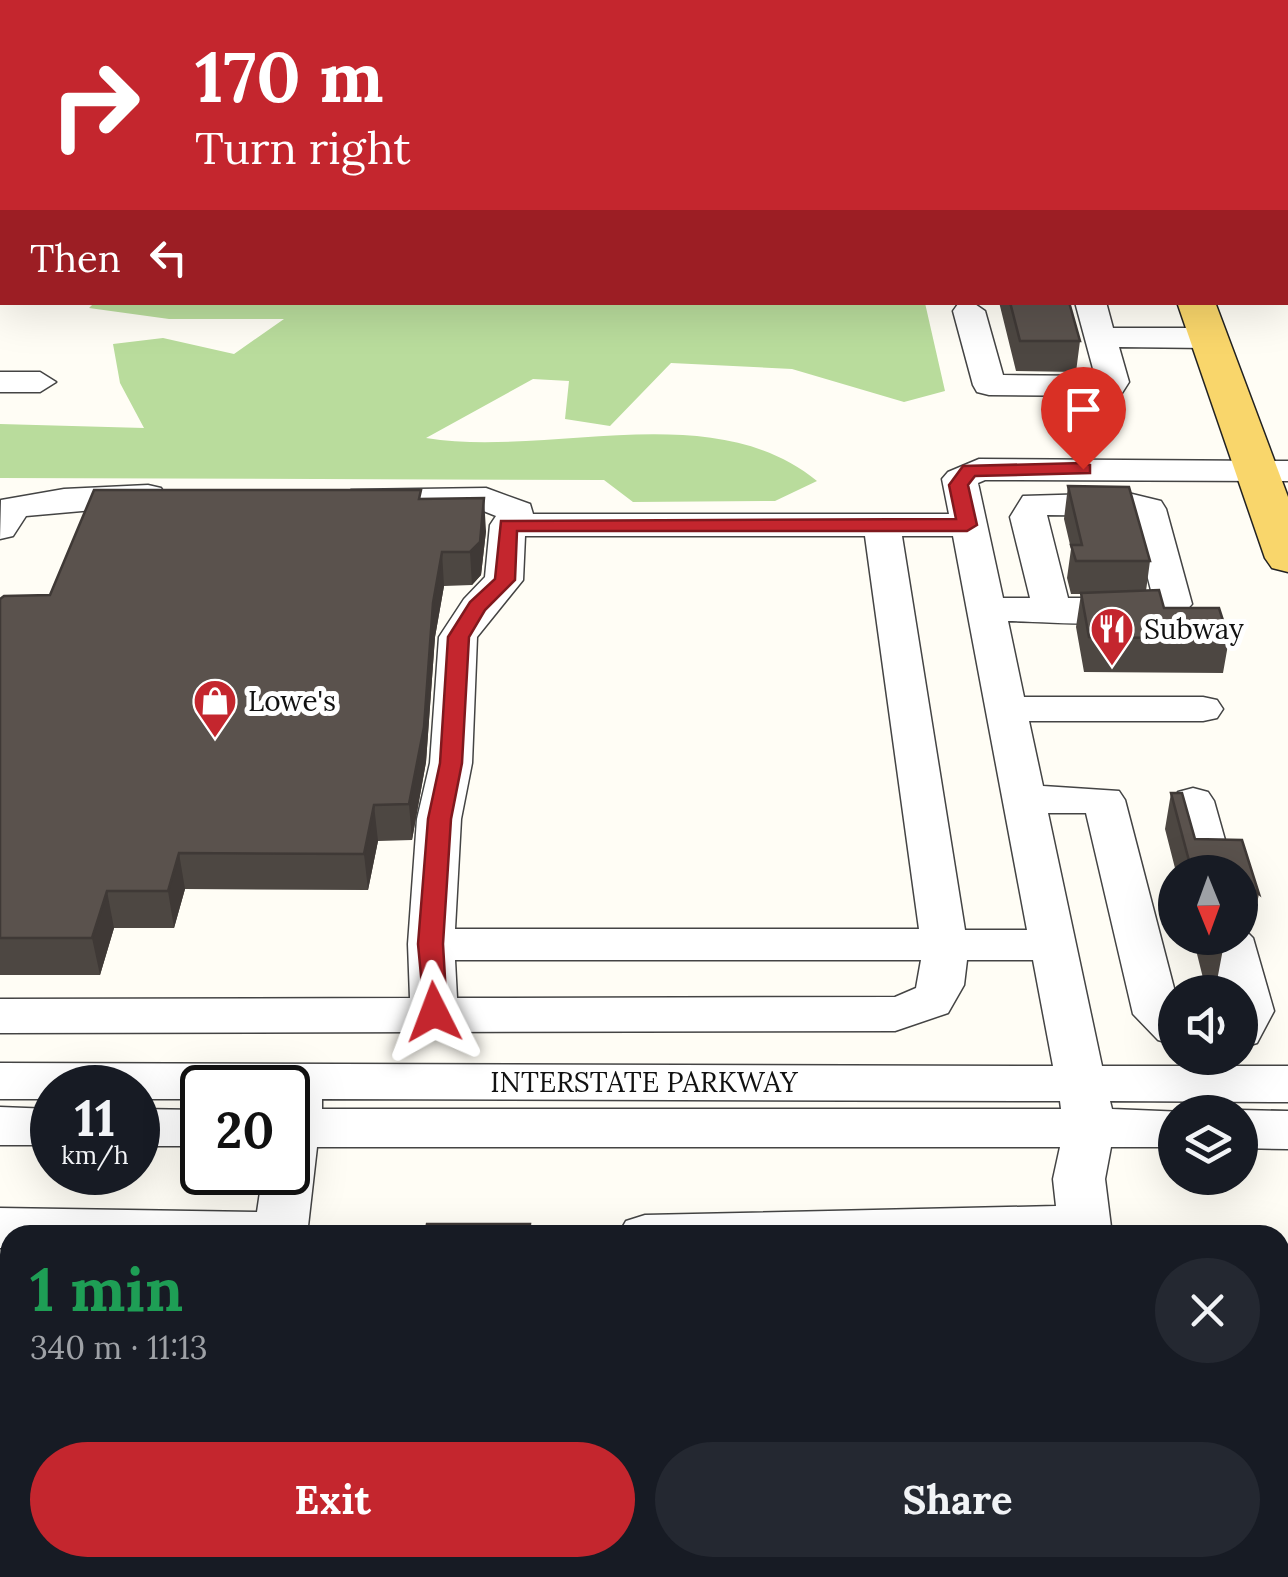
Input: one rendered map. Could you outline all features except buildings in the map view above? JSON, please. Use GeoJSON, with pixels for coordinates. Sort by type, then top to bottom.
{"type":"FeatureCollection","features":[{"type":"Feature","properties":{"kind":"main road"},"geometry":{"type":"LineString","coordinates":[[1202,320],[1272,470],[1288,558]]}},
{"type":"Feature","properties":{"kind":"street"},"geometry":{"type":"LineString","coordinates":[[969,311],[989,385],[1110,386],[1113,382],[1091,305]]}},
{"type":"Feature","properties":{"kind":"street"},"geometry":{"type":"LineString","coordinates":[[1100,337],[1202,320]]}},
{"type":"Feature","properties":{"kind":"street"},"geometry":{"type":"LineString","coordinates":[[0,382],[40,382]]}},
{"type":"Feature","properties":{"kind":"street"},"geometry":{"type":"LineString","coordinates":[[1084,1225],[1079,1180],[1086,1106],[958,485],[969,470],[1272,470]]}},
{"type":"Feature","properties":{"kind":"street"},"geometry":{"type":"LineString","coordinates":[[0,528],[14,508],[36,502],[82,496],[178,496]]}},
{"type":"Feature","properties":{"kind":"street"},"geometry":{"type":"LineString","coordinates":[[332,498],[486,498],[516,512],[508,526],[504,580],[477,607],[458,637],[454,727],[439,819],[431,944],[434,1012]]}},
{"type":"Feature","properties":{"kind":"street"},"geometry":{"type":"LineString","coordinates":[[0,1016],[921,1011],[936,999],[944,945],[882,525]]}},
{"type":"Feature","properties":{"kind":"street"},"geometry":{"type":"LineString","coordinates":[[508,526],[967,525]]}},
{"type":"Feature","properties":{"kind":"street"},"geometry":{"type":"LineString","coordinates":[[984,610],[1052,610]]}},
{"type":"Feature","properties":{"kind":"street"},"geometry":{"type":"LineString","coordinates":[[1005,709],[1203,709]]}},
{"type":"Feature","properties":{"kind":"street"},"geometry":{"type":"LineString","coordinates":[[1024,799],[1104,800],[1158,1015]]}},
{"type":"Feature","properties":{"kind":"street"},"geometry":{"type":"LineString","coordinates":[[1193,802],[1207,855]]}},
{"type":"Feature","properties":{"kind":"street"},"geometry":{"type":"LineString","coordinates":[[431,944],[1053,945]]}},
{"type":"Feature","properties":{"kind":"street","name":"INTERSTATE PARKWAY"},"geometry":{"type":"LineString","coordinates":[[0,1081],[180,1100]]}},
{"type":"Feature","properties":{"kind":"street","name":"INTERSTATE PARKWAY"},"geometry":{"type":"LineString","coordinates":[[310,1112],[1086,1106],[1288,1084]]}},
{"type":"Feature","properties":{"kind":"street","name":"INTERSTATE PARKWAY"},"geometry":{"type":"LineString","coordinates":[[1086,1106],[1158,1124]]}},
{"type":"Feature","properties":{"kind":"street"},"geometry":{"type":"LineString","coordinates":[[0,1126],[30,1127]]}},
{"type":"Feature","properties":{"kind":"street"},"geometry":{"type":"LineString","coordinates":[[1258,1129],[1288,1130]]}},
{"type":"Feature","properties":{"kind":"street"},"geometry":{"type":"LineString","coordinates":[[279,1225],[283,1195]]}},
{"type":"Feature","properties":{"kind":"green space"},"geometry":{"type":"Polygon","coordinates":[[[925,305],[945,391],[904,402],[792,369],[671,363],[610,426],[565,419],[569,381],[533,379],[426,438],[474,442],[680,435],[729,441],[775,455],[817,481],[775,501],[633,502],[604,480],[0,478],[0,424],[144,428],[120,383],[113,344],[163,338],[234,354],[284,319],[169,319],[89,308],[925,305]]]}},
{"type":"Feature","properties":{"kind":"place","name":"Subway"},"geometry":{"type":"Point","coordinates":[1112,667]}},
{"type":"Feature","properties":{"kind":"place","name":"Lowe's"},"geometry":{"type":"Point","coordinates":[215,739]}},
{"type":"Feature","properties":{"kind":"route"},"geometry":{"type":"LineString","coordinates":[[434,1012],[431,944],[439,819],[451,763],[456,709],[458,637],[477,607],[504,580],[508,526],[967,525],[958,485],[969,470],[1083,469]]}}]}
